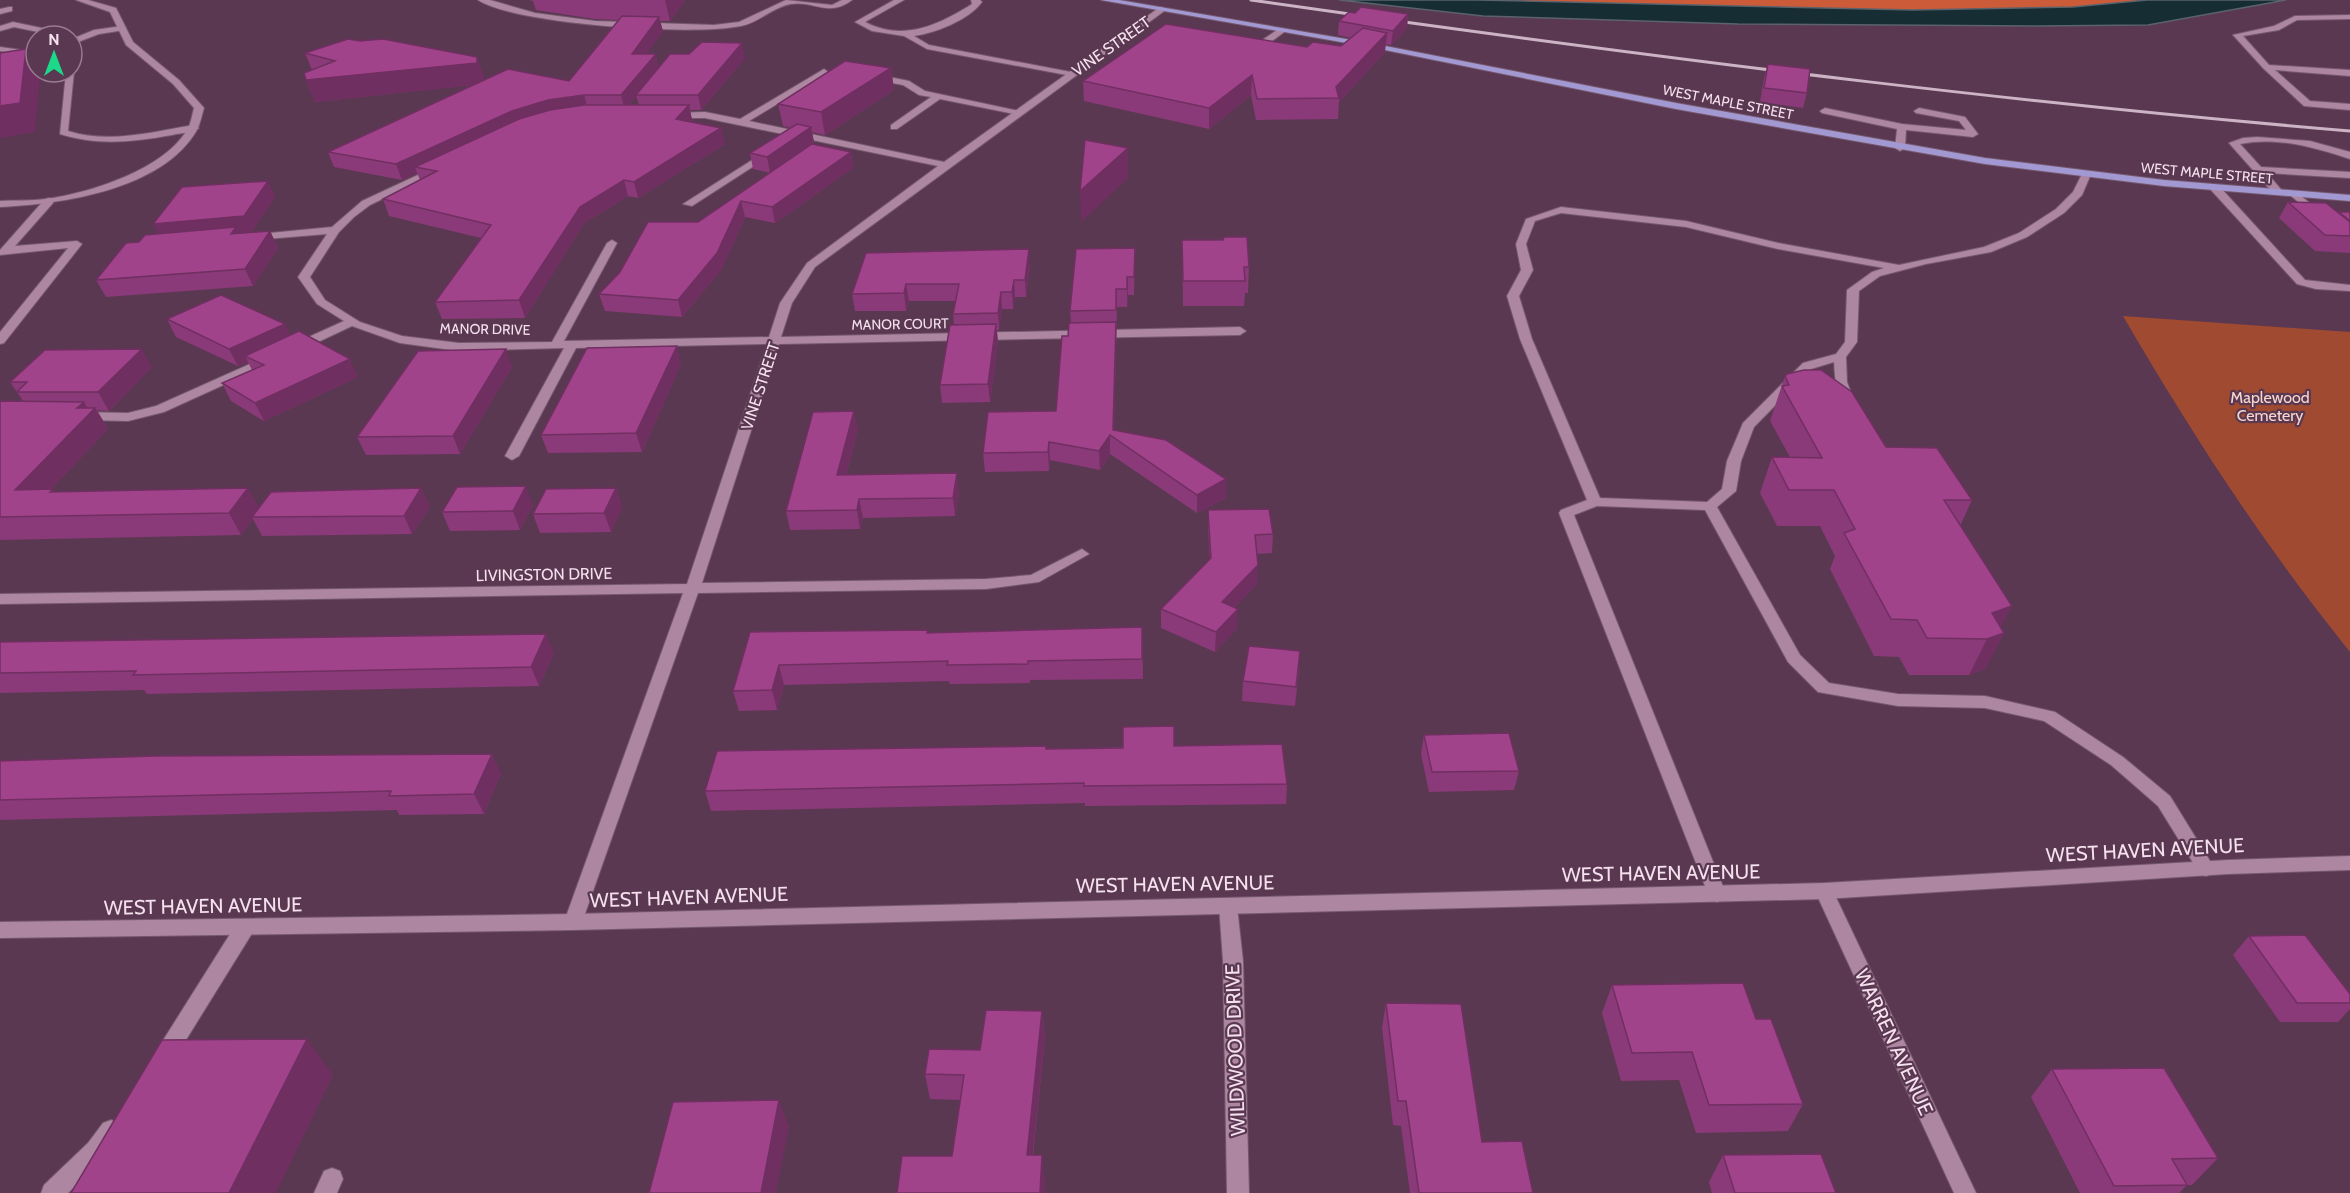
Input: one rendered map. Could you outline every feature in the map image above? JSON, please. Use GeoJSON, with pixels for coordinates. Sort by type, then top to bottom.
{"type":"FeatureCollection","features":[{"type":"Feature","properties":{"kind":"main road","name":"WEST MAPLE STREET"},"geometry":{"type":"LineString","coordinates":[[1106,0],[1283,30],[1357,46],[1900,147],[2086,174],[2215,188],[2350,198]]}},
{"type":"Feature","properties":{"kind":"street"},"geometry":{"type":"LineString","coordinates":[[0,204],[49,201],[102,187],[158,165],[186,142],[198,123],[199,108],[176,82],[129,43],[112,10],[80,0]]}},
{"type":"Feature","properties":{"kind":"street"},"geometry":{"type":"LineString","coordinates":[[482,0],[534,15],[594,23],[714,27],[741,24],[792,0],[833,7],[848,0]]}},
{"type":"Feature","properties":{"kind":"street"},"geometry":{"type":"LineString","coordinates":[[900,0],[859,22],[865,26],[907,35],[927,47],[1072,73]]}},
{"type":"Feature","properties":{"kind":"street"},"geometry":{"type":"LineString","coordinates":[[907,35],[939,28],[975,6],[978,2],[975,0]]}},
{"type":"Feature","properties":{"kind":"street"},"geometry":{"type":"LineString","coordinates":[[0,7],[9,9],[0,12]]}},
{"type":"Feature","properties":{"kind":"street","name":"VINE STREET"},"geometry":{"type":"LineString","coordinates":[[573,922],[693,590],[786,303],[811,266],[945,165],[1163,9]]}},
{"type":"Feature","properties":{"kind":"street"},"geometry":{"type":"LineString","coordinates":[[2350,17],[2295,18],[2276,28],[2237,35],[2307,104],[2350,107]]}},
{"type":"Feature","properties":{"kind":"street"},"geometry":{"type":"LineString","coordinates":[[0,29],[13,24],[24,27]]}},
{"type":"Feature","properties":{"kind":"street"},"geometry":{"type":"LineString","coordinates":[[84,37],[122,28]]}},
{"type":"Feature","properties":{"kind":"street"},"geometry":{"type":"LineString","coordinates":[[1258,47],[1283,30]]}},
{"type":"Feature","properties":{"kind":"street"},"geometry":{"type":"LineString","coordinates":[[1247,45],[1270,49]]}},
{"type":"Feature","properties":{"kind":"street"},"geometry":{"type":"LineString","coordinates":[[0,49],[24,54]]}},
{"type":"Feature","properties":{"kind":"street"},"geometry":{"type":"LineString","coordinates":[[2267,67],[2350,73]]}},
{"type":"Feature","properties":{"kind":"street"},"geometry":{"type":"LineString","coordinates":[[741,122],[824,72],[835,74]]}},
{"type":"Feature","properties":{"kind":"street"},"geometry":{"type":"LineString","coordinates":[[865,75],[906,83],[922,93],[1019,112]]}},
{"type":"Feature","properties":{"kind":"street"},"geometry":{"type":"LineString","coordinates":[[69,84],[63,132],[75,137],[115,138],[194,128]]}},
{"type":"Feature","properties":{"kind":"street"},"geometry":{"type":"LineString","coordinates":[[894,127],[939,96]]}},
{"type":"Feature","properties":{"kind":"street"},"geometry":{"type":"LineString","coordinates":[[1825,111],[1902,127],[1973,134],[1962,119],[1919,111]]}},
{"type":"Feature","properties":{"kind":"street"},"geometry":{"type":"LineString","coordinates":[[656,115],[705,116],[741,122],[945,165]]}},
{"type":"Feature","properties":{"kind":"street"},"geometry":{"type":"LineString","coordinates":[[1900,147],[1902,127]]}},
{"type":"Feature","properties":{"kind":"street"},"geometry":{"type":"LineString","coordinates":[[788,140],[798,134]]}},
{"type":"Feature","properties":{"kind":"street"},"geometry":{"type":"LineString","coordinates":[[2278,193],[2234,143],[2249,140],[2322,145],[2342,150],[2350,156]]}},
{"type":"Feature","properties":{"kind":"street"},"geometry":{"type":"LineString","coordinates":[[688,204],[778,147]]}},
{"type":"Feature","properties":{"kind":"street","name":"MANOR DRIVE"},"geometry":{"type":"LineString","coordinates":[[447,164],[366,203],[335,230],[304,277],[321,302],[352,322],[400,339],[459,346],[775,341]]}},
{"type":"Feature","properties":{"kind":"street"},"geometry":{"type":"LineString","coordinates":[[2258,170],[2350,175]]}},
{"type":"Feature","properties":{"kind":"street"},"geometry":{"type":"LineString","coordinates":[[1717,894],[1566,513],[1595,502],[1710,506],[1729,491],[1737,452],[1748,426],[1807,366],[1840,357],[1851,342],[1853,290],[1876,274],[1987,250],[2023,235],[2060,212],[2078,193],[2086,174]]}},
{"type":"Feature","properties":{"kind":"street"},"geometry":{"type":"LineString","coordinates":[[2215,188],[2301,282],[2316,286],[2350,288]]}},
{"type":"Feature","properties":{"kind":"street"},"geometry":{"type":"LineString","coordinates":[[2295,194],[2350,241]]}},
{"type":"Feature","properties":{"kind":"street"},"geometry":{"type":"LineString","coordinates":[[3,253],[49,201]]}},
{"type":"Feature","properties":{"kind":"street"},"geometry":{"type":"LineString","coordinates":[[1595,502],[1526,339],[1513,296],[1527,270],[1521,243],[1531,219],[1561,210],[1686,224],[1778,246],[1900,268]]}},
{"type":"Feature","properties":{"kind":"street"},"geometry":{"type":"LineString","coordinates":[[239,239],[335,230]]}},
{"type":"Feature","properties":{"kind":"street"},"geometry":{"type":"LineString","coordinates":[[0,340],[77,243],[3,253]]}},
{"type":"Feature","properties":{"kind":"street"},"geometry":{"type":"LineString","coordinates":[[556,345],[612,243]]}},
{"type":"Feature","properties":{"kind":"street"},"geometry":{"type":"LineString","coordinates":[[70,416],[128,417],[160,410],[352,322]]}},
{"type":"Feature","properties":{"kind":"street","name":"MANOR COURT"},"geometry":{"type":"LineString","coordinates":[[775,341],[1240,332]]}},
{"type":"Feature","properties":{"kind":"street"},"geometry":{"type":"LineString","coordinates":[[512,456],[572,344]]}},
{"type":"Feature","properties":{"kind":"street"},"geometry":{"type":"LineString","coordinates":[[1840,357],[1841,382],[1852,411]]}},
{"type":"Feature","properties":{"kind":"street"},"geometry":{"type":"LineString","coordinates":[[1710,506],[1794,658],[1824,688],[1898,700],[1985,702],[2049,717],[2117,761],[2164,801],[2206,868]]}},
{"type":"Feature","properties":{"kind":"street","name":"LIVINGSTON DRIVE"},"geometry":{"type":"LineString","coordinates":[[0,599],[986,584],[1034,579],[1082,554]]}},
{"type":"Feature","properties":{"kind":"street","name":"WEST HAVEN AVENUE"},"geometry":{"type":"LineString","coordinates":[[0,930],[244,929],[573,922],[1824,891],[2206,868],[2350,863]]}},
{"type":"Feature","properties":{"kind":"street","name":"WARREN AVENUE"},"geometry":{"type":"LineString","coordinates":[[1824,891],[1965,1193]]}},
{"type":"Feature","properties":{"kind":"street","name":"WILDWOOD DRIVE"},"geometry":{"type":"LineString","coordinates":[[1228,906],[1233,961],[1239,1193]]}},
{"type":"Feature","properties":{"kind":"street"},"geometry":{"type":"LineString","coordinates":[[155,1071],[244,929]]}},
{"type":"Feature","properties":{"kind":"street"},"geometry":{"type":"LineString","coordinates":[[52,1193],[96,1150],[122,1115]]}},
{"type":"Feature","properties":{"kind":"green space","name":"Maplewood Cemetery"},"geometry":{"type":"Polygon","coordinates":[[[2123,316],[2350,332],[2350,652],[2288,572],[2230,488],[2175,403],[2123,316]]]}},
{"type":"Feature","properties":{"kind":"shaded area"},"geometry":{"type":"Polygon","coordinates":[[[1478,0],[2147,0],[2073,7],[1913,10],[1478,0]]]}},
{"type":"Feature","properties":{"kind":"water"},"geometry":{"type":"Polygon","coordinates":[[[1339,0],[1478,0],[1913,10],[2073,7],[2147,0],[2286,0],[2148,25],[2034,26],[1738,24],[1483,16],[1339,0]]]}},
{"type":"Feature","properties":{"kind":"building"},"geometry":{"type":"Polygon","coordinates":[[[1361,7],[1408,14],[1393,31],[1339,21],[1349,12],[1355,13],[1361,7]]]}},
{"type":"Feature","properties":{"kind":"building"},"geometry":{"type":"Polygon","coordinates":[[[622,16],[659,17],[632,54],[656,54],[621,95],[584,95],[548,100],[512,111],[396,164],[328,152],[508,69],[569,81],[622,16]]]}},
{"type":"Feature","properties":{"kind":"building"},"geometry":{"type":"Polygon","coordinates":[[[1166,24],[1307,47],[1313,42],[1341,46],[1363,28],[1387,33],[1336,87],[1339,98],[1257,99],[1252,75],[1209,108],[1083,81],[1166,24]]]}},
{"type":"Feature","properties":{"kind":"building"},"geometry":{"type":"Polygon","coordinates":[[[348,39],[360,41],[383,39],[477,57],[477,63],[306,80],[304,73],[335,61],[305,53],[348,39]]]}},
{"type":"Feature","properties":{"kind":"building"},"geometry":{"type":"Polygon","coordinates":[[[702,42],[742,43],[698,95],[636,95],[670,54],[689,54],[702,42]]]}},
{"type":"Feature","properties":{"kind":"building"},"geometry":{"type":"Polygon","coordinates":[[[24,49],[20,103],[0,106],[0,53],[24,49]]]}},
{"type":"Feature","properties":{"kind":"building"},"geometry":{"type":"Polygon","coordinates":[[[845,61],[891,68],[821,112],[778,104],[845,61]]]}},
{"type":"Feature","properties":{"kind":"building"},"geometry":{"type":"Polygon","coordinates":[[[1768,64],[1810,69],[1807,93],[1764,88],[1768,64]]]}},
{"type":"Feature","properties":{"kind":"building"},"geometry":{"type":"Polygon","coordinates":[[[584,105],[689,105],[676,119],[721,128],[634,182],[624,180],[580,207],[519,300],[435,302],[491,225],[383,199],[437,171],[415,167],[519,119],[550,110],[584,105]]]}},
{"type":"Feature","properties":{"kind":"building"},"geometry":{"type":"Polygon","coordinates":[[[797,124],[811,127],[767,157],[750,153],[797,124]]]}},
{"type":"Feature","properties":{"kind":"building"},"geometry":{"type":"Polygon","coordinates":[[[1085,140],[1128,148],[1080,191],[1085,140]]]}},
{"type":"Feature","properties":{"kind":"building"},"geometry":{"type":"Polygon","coordinates":[[[812,144],[851,152],[772,207],[741,201],[717,253],[678,300],[599,294],[620,272],[648,222],[698,222],[812,144]]]}},
{"type":"Feature","properties":{"kind":"building"},"geometry":{"type":"Polygon","coordinates":[[[268,181],[244,216],[153,224],[182,187],[268,181]]]}},
{"type":"Feature","properties":{"kind":"building"},"geometry":{"type":"Polygon","coordinates":[[[2288,202],[2326,203],[2350,222],[2350,236],[2325,235],[2288,202]]]}},
{"type":"Feature","properties":{"kind":"building"},"geometry":{"type":"Polygon","coordinates":[[[2339,212],[2350,212],[2350,221],[2339,212]]]}},
{"type":"Feature","properties":{"kind":"building"},"geometry":{"type":"Polygon","coordinates":[[[236,227],[231,234],[270,231],[245,269],[96,280],[126,243],[139,242],[145,235],[236,227]]]}},
{"type":"Feature","properties":{"kind":"building"},"geometry":{"type":"Polygon","coordinates":[[[1224,237],[1247,237],[1249,267],[1244,267],[1245,281],[1183,281],[1182,240],[1223,240],[1224,237]]]}},
{"type":"Feature","properties":{"kind":"building"},"geometry":{"type":"Polygon","coordinates":[[[1135,248],[1134,277],[1127,277],[1127,289],[1116,289],[1116,310],[1070,311],[1076,249],[1135,248]]]}},
{"type":"Feature","properties":{"kind":"building"},"geometry":{"type":"Polygon","coordinates":[[[1029,249],[1025,280],[1014,280],[1012,292],[1001,292],[998,313],[953,314],[959,284],[906,284],[904,293],[852,294],[866,253],[1029,249]]]}},
{"type":"Feature","properties":{"kind":"building"},"geometry":{"type":"Polygon","coordinates":[[[221,295],[285,324],[229,349],[167,319],[221,295]]]}},
{"type":"Feature","properties":{"kind":"building"},"geometry":{"type":"Polygon","coordinates":[[[1116,322],[1113,430],[1166,440],[1226,479],[1197,495],[1110,435],[1099,451],[1049,442],[1048,452],[983,453],[988,412],[1056,411],[1062,336],[1068,336],[1069,323],[1116,322]]]}},
{"type":"Feature","properties":{"kind":"building"},"geometry":{"type":"Polygon","coordinates":[[[996,324],[988,384],[940,385],[950,325],[996,324]]]}},
{"type":"Feature","properties":{"kind":"building"},"geometry":{"type":"Polygon","coordinates":[[[299,331],[350,359],[255,403],[222,383],[264,365],[245,356],[299,331]]]}},
{"type":"Feature","properties":{"kind":"building"},"geometry":{"type":"Polygon","coordinates":[[[677,346],[636,433],[541,435],[587,348],[677,346]]]}},
{"type":"Feature","properties":{"kind":"building"},"geometry":{"type":"Polygon","coordinates":[[[142,349],[98,392],[17,392],[27,382],[10,382],[45,350],[142,349]]]}},
{"type":"Feature","properties":{"kind":"building"},"geometry":{"type":"Polygon","coordinates":[[[506,349],[453,436],[357,437],[418,351],[506,349]]]}},
{"type":"Feature","properties":{"kind":"building"},"geometry":{"type":"Polygon","coordinates":[[[1804,370],[1821,370],[1852,392],[1886,447],[1937,448],[1972,500],[1944,500],[2012,606],[1992,613],[2004,633],[1987,639],[1927,638],[1917,620],[1891,619],[1844,533],[1855,529],[1834,490],[1789,490],[1772,457],[1822,458],[1782,386],[1789,385],[1785,376],[1787,374],[1804,370]]]}},
{"type":"Feature","properties":{"kind":"building"},"geometry":{"type":"Polygon","coordinates":[[[1,401],[84,402],[77,408],[95,408],[15,490],[53,489],[50,492],[248,488],[229,513],[0,517],[1,401]]]}},
{"type":"Feature","properties":{"kind":"building"},"geometry":{"type":"Polygon","coordinates":[[[854,411],[837,475],[957,473],[953,498],[859,499],[857,510],[786,511],[813,412],[854,411]]]}},
{"type":"Feature","properties":{"kind":"building"},"geometry":{"type":"Polygon","coordinates":[[[526,486],[513,511],[442,512],[457,487],[526,486]]]}},
{"type":"Feature","properties":{"kind":"building"},"geometry":{"type":"Polygon","coordinates":[[[421,488],[404,516],[252,517],[271,492],[421,488]]]}},
{"type":"Feature","properties":{"kind":"building"},"geometry":{"type":"Polygon","coordinates":[[[616,488],[604,513],[533,514],[546,489],[616,488]]]}},
{"type":"Feature","properties":{"kind":"building"},"geometry":{"type":"Polygon","coordinates":[[[1269,509],[1273,534],[1255,535],[1258,565],[1222,602],[1238,609],[1216,632],[1161,609],[1211,558],[1208,510],[1269,509]]]}},
{"type":"Feature","properties":{"kind":"building"},"geometry":{"type":"Polygon","coordinates":[[[1142,627],[1142,659],[1028,661],[1028,664],[947,665],[948,661],[779,665],[772,690],[733,691],[750,632],[928,630],[927,633],[1142,627]]]}},
{"type":"Feature","properties":{"kind":"building"},"geometry":{"type":"Polygon","coordinates":[[[546,634],[531,667],[133,675],[136,671],[0,673],[0,642],[546,634]]]}},
{"type":"Feature","properties":{"kind":"building"},"geometry":{"type":"Polygon","coordinates":[[[1249,646],[1300,651],[1296,687],[1243,681],[1249,646]]]}},
{"type":"Feature","properties":{"kind":"building"},"geometry":{"type":"Polygon","coordinates":[[[1174,726],[1174,746],[1282,744],[1287,784],[1084,786],[1084,783],[705,791],[717,751],[1046,746],[1046,749],[1123,748],[1123,727],[1174,726]]]}},
{"type":"Feature","properties":{"kind":"building"},"geometry":{"type":"Polygon","coordinates":[[[1509,733],[1519,771],[1432,772],[1424,735],[1509,733]]]}},
{"type":"Feature","properties":{"kind":"building"},"geometry":{"type":"Polygon","coordinates":[[[492,754],[474,794],[389,796],[391,791],[0,800],[0,761],[155,756],[492,754]]]}},
{"type":"Feature","properties":{"kind":"building"},"geometry":{"type":"Polygon","coordinates":[[[2305,935],[2350,994],[2350,1003],[2297,1003],[2249,936],[2305,935]]]}},
{"type":"Feature","properties":{"kind":"building"},"geometry":{"type":"Polygon","coordinates":[[[1743,983],[1756,1019],[1771,1019],[1803,1104],[1709,1105],[1692,1052],[1632,1053],[1612,985],[1743,983]]]}},
{"type":"Feature","properties":{"kind":"building"},"geometry":{"type":"Polygon","coordinates":[[[1386,1003],[1461,1004],[1482,1142],[1522,1141],[1533,1193],[1419,1193],[1406,1101],[1398,1101],[1386,1003]]]}},
{"type":"Feature","properties":{"kind":"building"},"geometry":{"type":"Polygon","coordinates":[[[986,1010],[1042,1011],[1027,1155],[1042,1155],[1040,1193],[897,1193],[902,1156],[952,1156],[964,1075],[925,1074],[929,1049],[980,1050],[986,1010]]]}},
{"type":"Feature","properties":{"kind":"building"},"geometry":{"type":"Polygon","coordinates":[[[307,1039],[229,1193],[71,1193],[162,1040],[307,1039]]]}},
{"type":"Feature","properties":{"kind":"building"},"geometry":{"type":"Polygon","coordinates":[[[2164,1068],[2218,1158],[2172,1159],[2187,1185],[2114,1186],[2052,1069],[2164,1068]]]}},
{"type":"Feature","properties":{"kind":"building"},"geometry":{"type":"Polygon","coordinates":[[[779,1100],[761,1193],[649,1193],[673,1102],[779,1100]]]}},
{"type":"Feature","properties":{"kind":"building"},"geometry":{"type":"Polygon","coordinates":[[[1821,1154],[1836,1193],[1735,1193],[1723,1155],[1821,1154]]]}},
{"type":"Feature","properties":{"kind":"railway"},"geometry":{"type":"LineString","coordinates":[[1251,0],[1364,16]]}},
{"type":"Feature","properties":{"kind":"railway"},"geometry":{"type":"LineString","coordinates":[[1390,20],[1989,96],[2350,131]]}}]}
